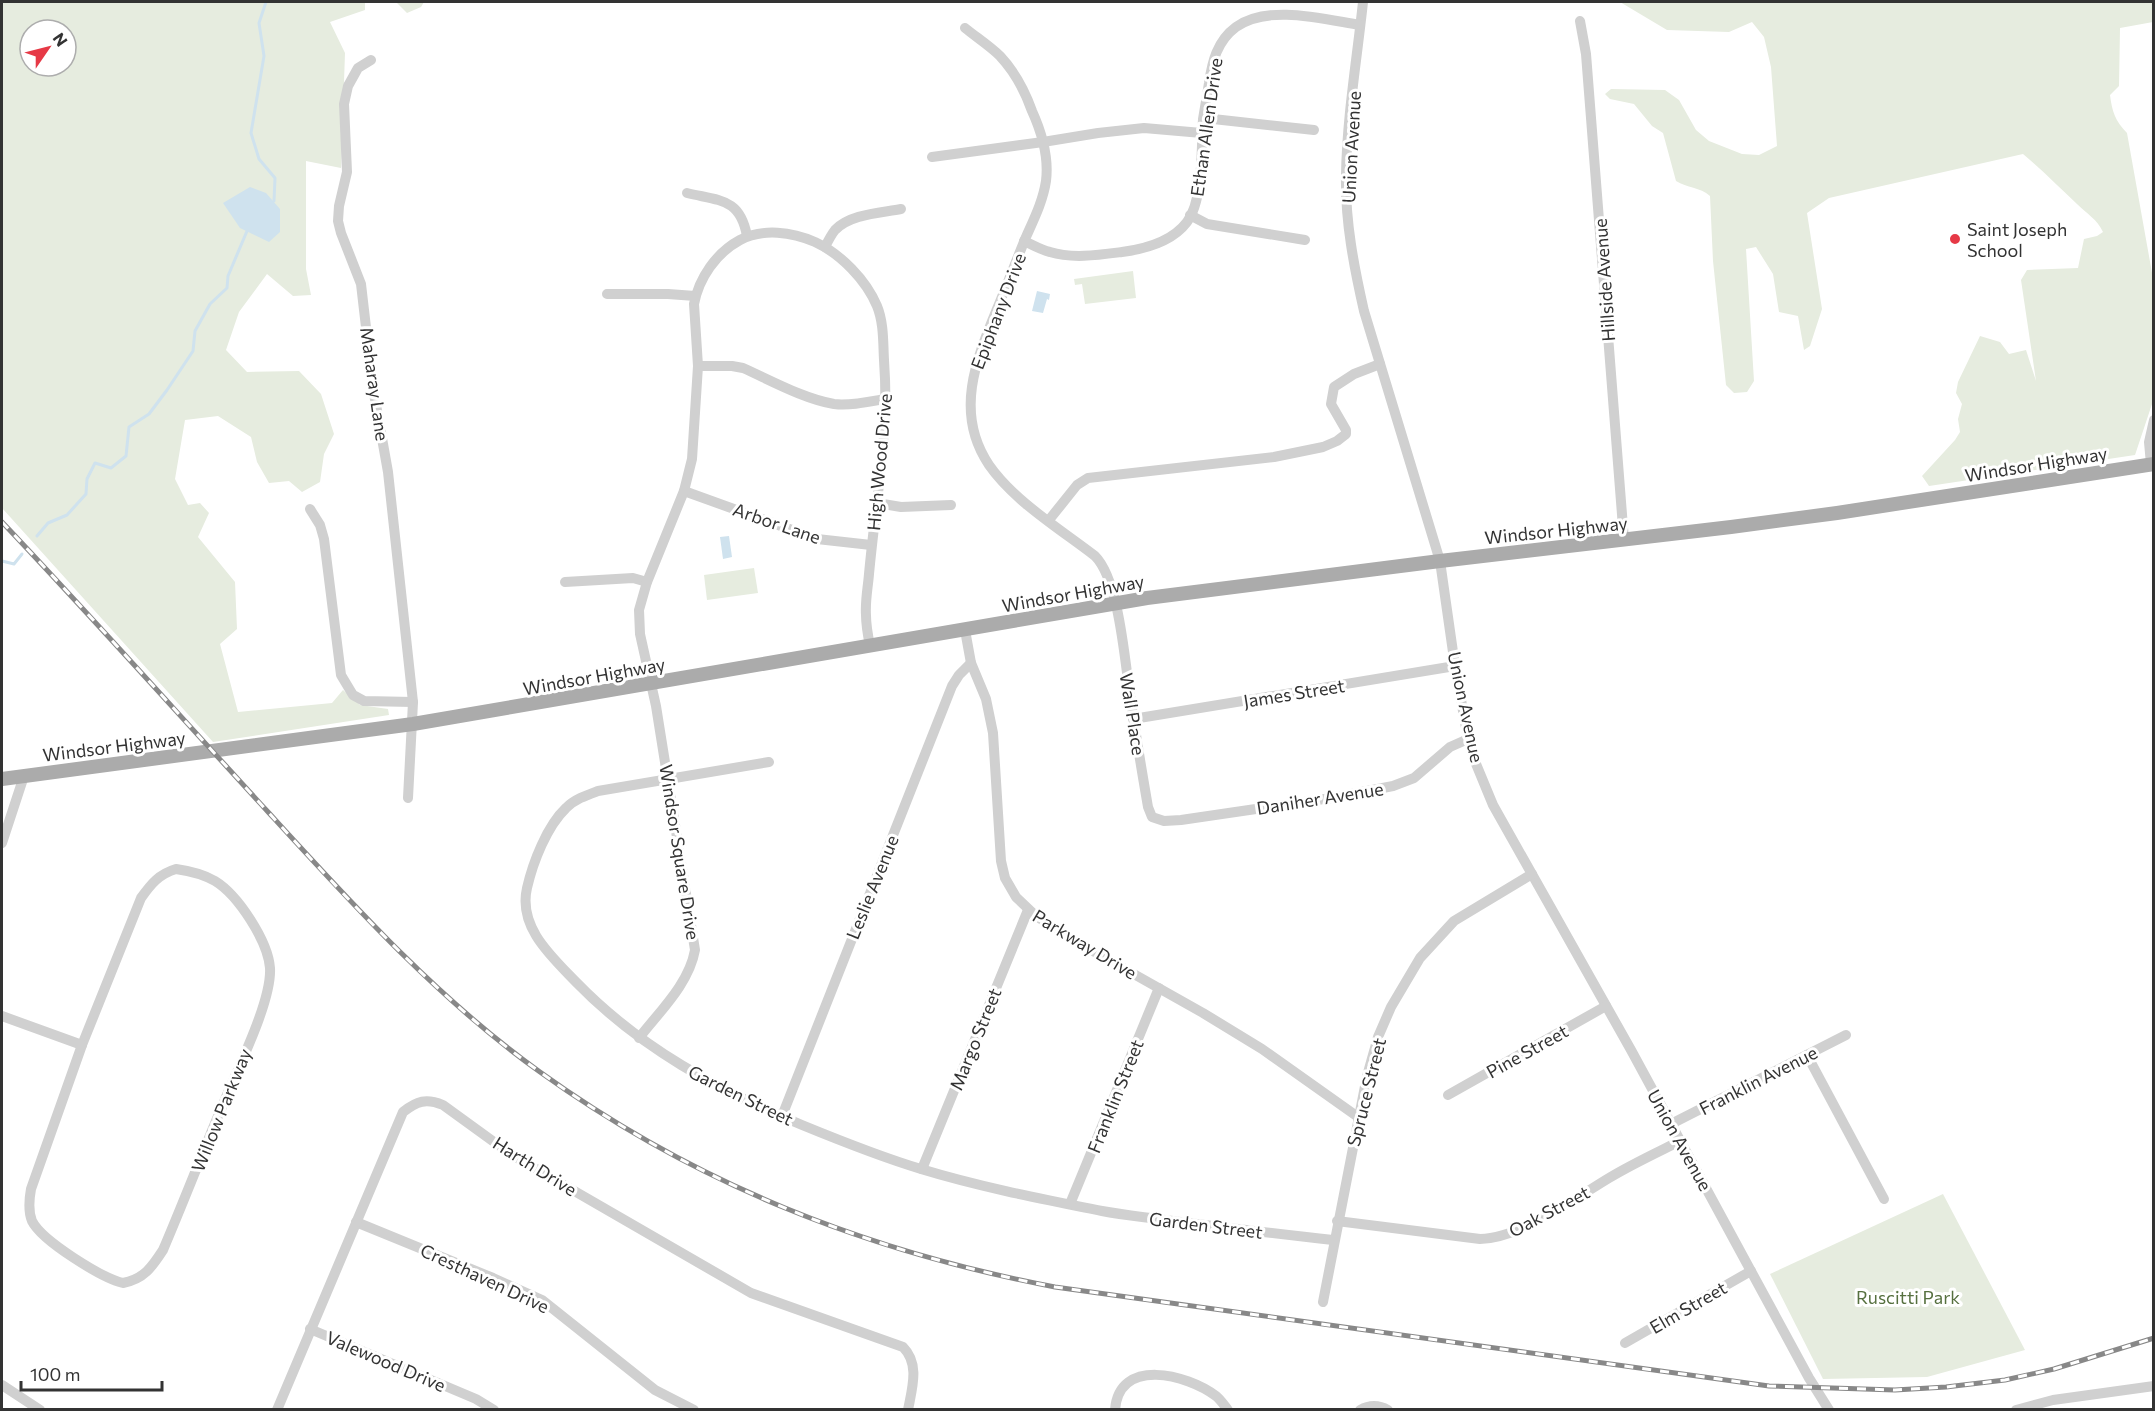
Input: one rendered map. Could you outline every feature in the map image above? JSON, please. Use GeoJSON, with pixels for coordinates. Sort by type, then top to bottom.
{"type":"FeatureCollection","features":[{"type":"Feature","properties":{"kind":"main road","name":"Windsor Highway"},"geometry":{"type":"LineString","coordinates":[[2,778],[413,724],[1222,588],[1837,513],[2152,464]]}},
{"type":"Feature","properties":{"kind":"street","name":"Union Avenue"},"geometry":{"type":"LineString","coordinates":[[1363,2],[1346,176],[1348,229],[1355,271],[1380,364],[1440,561],[1455,666],[1474,759],[1493,805],[1606,1006],[1809,1378],[1829,1410]]}},
{"type":"Feature","properties":{"kind":"street","name":"Ethan Allen Drive"},"geometry":{"type":"LineString","coordinates":[[1024,241],[1049,252],[1070,256],[1146,248],[1167,239],[1186,223],[1194,206],[1212,59],[1234,28],[1246,21],[1267,15],[1360,25]]}},
{"type":"Feature","properties":{"kind":"street","name":"Hillside Avenue"},"geometry":{"type":"LineString","coordinates":[[1580,21],[1586,54],[1624,540]]}},
{"type":"Feature","properties":{"kind":"street","name":"Epiphany Drive"},"geometry":{"type":"LineString","coordinates":[[965,28],[999,55],[1013,72],[1027,97],[1043,142],[1047,173],[1039,208],[977,357],[969,401],[976,438],[988,463],[1008,489],[1101,562],[1116,604]]}},
{"type":"Feature","properties":{"kind":"street","name":"Maharay Lane"},"geometry":{"type":"LineString","coordinates":[[371,60],[358,68],[348,86],[344,104],[347,172],[338,221],[361,284],[373,388],[388,472],[413,702],[408,798]]}},
{"type":"Feature","properties":{"kind":"street"},"geometry":{"type":"LineString","coordinates":[[1204,118],[1314,130]]}},
{"type":"Feature","properties":{"kind":"street"},"geometry":{"type":"LineString","coordinates":[[932,157],[1098,132],[1144,128],[1202,133]]}},
{"type":"Feature","properties":{"kind":"street"},"geometry":{"type":"LineString","coordinates":[[687,193],[734,206],[744,220],[747,236]]}},
{"type":"Feature","properties":{"kind":"street"},"geometry":{"type":"LineString","coordinates":[[825,247],[834,231],[842,224],[853,219],[901,209]]}},
{"type":"Feature","properties":{"kind":"street"},"geometry":{"type":"LineString","coordinates":[[1190,215],[1207,224],[1305,240]]}},
{"type":"Feature","properties":{"kind":"street","name":"High Wood Drive"},"geometry":{"type":"LineString","coordinates":[[651,684],[640,634],[639,610],[647,582],[684,491],[692,459],[698,366],[695,296],[702,279],[715,260],[732,244],[747,236],[768,232],[786,233],[805,238],[825,247],[848,266],[870,292],[878,308],[882,324],[884,445],[866,614],[870,646]]}},
{"type":"Feature","properties":{"kind":"street"},"geometry":{"type":"LineString","coordinates":[[607,294],[695,296]]}},
{"type":"Feature","properties":{"kind":"street"},"geometry":{"type":"LineString","coordinates":[[1049,520],[1077,485],[1088,478],[1274,458],[1323,447],[1337,441],[1346,434],[1346,430],[1331,404],[1334,387],[1354,374],[1380,364]]}},
{"type":"Feature","properties":{"kind":"street"},"geometry":{"type":"LineString","coordinates":[[698,366],[743,368],[808,396],[834,404],[885,399]]}},
{"type":"Feature","properties":{"kind":"street"},"geometry":{"type":"LineString","coordinates":[[2152,464],[2149,442],[2154,420]]}},
{"type":"Feature","properties":{"kind":"street","name":"Arbor Lane"},"geometry":{"type":"LineString","coordinates":[[684,491],[817,539],[872,545]]}},
{"type":"Feature","properties":{"kind":"street"},"geometry":{"type":"LineString","coordinates":[[877,503],[901,507],[951,505]]}},
{"type":"Feature","properties":{"kind":"street"},"geometry":{"type":"LineString","coordinates":[[310,509],[320,525],[324,539],[341,675],[352,694],[364,701],[413,702]]}},
{"type":"Feature","properties":{"kind":"street"},"geometry":{"type":"LineString","coordinates":[[565,582],[633,578],[647,582]]}},
{"type":"Feature","properties":{"kind":"street","name":"Wall Place"},"geometry":{"type":"LineString","coordinates":[[1116,604],[1148,807],[1152,817],[1157,820]]}},
{"type":"Feature","properties":{"kind":"street","name":"Parkway Drive"},"geometry":{"type":"LineString","coordinates":[[965,630],[971,663],[986,699],[993,733],[1000,861],[1005,878],[1016,897],[1028,910],[1084,946],[1262,1049],[1358,1117]]}},
{"type":"Feature","properties":{"kind":"street","name":"Leslie Avenue"},"geometry":{"type":"LineString","coordinates":[[782,1116],[952,686],[971,663]]}},
{"type":"Feature","properties":{"kind":"street","name":"James Street"},"geometry":{"type":"LineString","coordinates":[[1133,719],[1455,666]]}},
{"type":"Feature","properties":{"kind":"street","name":"Windsor Square Drive"},"geometry":{"type":"LineString","coordinates":[[639,1038],[686,977],[693,962],[695,950],[651,684]]}},
{"type":"Feature","properties":{"kind":"street","name":"Daniher Avenue"},"geometry":{"type":"LineString","coordinates":[[1157,820],[1204,816],[1331,798],[1393,786],[1414,778],[1450,747],[1468,738]]}},
{"type":"Feature","properties":{"kind":"street","name":"Garden Street"},"geometry":{"type":"LineString","coordinates":[[769,762],[598,791],[581,797],[567,806],[551,825],[530,875],[526,892],[527,918],[543,946],[602,1008],[639,1038],[695,1074],[746,1101],[850,1144],[922,1169],[1115,1213],[1334,1240]]}},
{"type":"Feature","properties":{"kind":"street"},"geometry":{"type":"LineString","coordinates":[[2,843],[24,776]]}},
{"type":"Feature","properties":{"kind":"street","name":"Willow Parkway"},"geometry":{"type":"LineString","coordinates":[[176,869],[194,872],[215,881],[231,894],[256,930],[267,954],[270,968],[264,1001],[163,1250],[146,1273],[134,1281],[123,1284],[75,1258],[46,1236],[35,1226],[28,1202],[82,1046],[141,898],[151,883],[164,873],[176,869]]}},
{"type":"Feature","properties":{"kind":"street","name":"Spruce Street"},"geometry":{"type":"LineString","coordinates":[[1323,1302],[1367,1076],[1378,1037],[1391,1007],[1420,958],[1454,921],[1532,874]]}},
{"type":"Feature","properties":{"kind":"street","name":"Margo Street"},"geometry":{"type":"LineString","coordinates":[[922,1169],[1028,910]]}},
{"type":"Feature","properties":{"kind":"street","name":"Franklin Street"},"geometry":{"type":"LineString","coordinates":[[1070,1204],[1159,988]]}},
{"type":"Feature","properties":{"kind":"street","name":"Pine Street"},"geometry":{"type":"LineString","coordinates":[[1448,1095],[1606,1006]]}},
{"type":"Feature","properties":{"kind":"street"},"geometry":{"type":"LineString","coordinates":[[2,1016],[82,1046]]}},
{"type":"Feature","properties":{"kind":"street","name":"Franklin Avenue"},"geometry":{"type":"LineString","coordinates":[[1671,1124],[1846,1035]]}},
{"type":"Feature","properties":{"kind":"street"},"geometry":{"type":"LineString","coordinates":[[1807,1055],[1884,1199]]}},
{"type":"Feature","properties":{"kind":"street","name":"Harth Drive"},"geometry":{"type":"LineString","coordinates":[[277,1410],[403,1112],[413,1104],[431,1100],[443,1105],[512,1155],[751,1293],[903,1347],[908,1352],[914,1366],[908,1410]]}},
{"type":"Feature","properties":{"kind":"street","name":"Oak Street"},"geometry":{"type":"LineString","coordinates":[[1337,1221],[1480,1239],[1499,1237],[1522,1229],[1618,1173],[1680,1141]]}},
{"type":"Feature","properties":{"kind":"street","name":"Cresthaven Drive"},"geometry":{"type":"LineString","coordinates":[[356,1222],[542,1300],[655,1390],[694,1410]]}},
{"type":"Feature","properties":{"kind":"street","name":"Elm Street"},"geometry":{"type":"LineString","coordinates":[[1625,1343],[1751,1271]]}},
{"type":"Feature","properties":{"kind":"street","name":"Valewood Drive"},"geometry":{"type":"LineString","coordinates":[[310,1329],[476,1399],[494,1410]]}},
{"type":"Feature","properties":{"kind":"street"},"geometry":{"type":"LineString","coordinates":[[1115,1410],[1121,1389],[1132,1378],[1142,1375],[1166,1376],[1193,1383],[1217,1396],[1228,1410]]}},
{"type":"Feature","properties":{"kind":"street"},"geometry":{"type":"LineString","coordinates":[[2,1385],[40,1410]]}},
{"type":"Feature","properties":{"kind":"street"},"geometry":{"type":"LineString","coordinates":[[2016,1410],[2053,1400],[2154,1386]]}},
{"type":"Feature","properties":{"kind":"street"},"geometry":{"type":"LineString","coordinates":[[1360,1410],[1372,1406],[1382,1406],[1388,1410]]}},
{"type":"Feature","properties":{"kind":"green space"},"geometry":{"type":"Polygon","coordinates":[[[2,2],[365,2],[365,10],[330,22],[345,53],[341,168],[306,161],[306,269],[311,295],[293,296],[267,274],[239,312],[226,350],[247,372],[299,371],[321,394],[334,434],[324,454],[320,482],[302,492],[289,481],[269,483],[257,462],[251,437],[218,416],[185,420],[175,479],[188,505],[200,503],[209,513],[198,537],[235,582],[237,629],[220,644],[238,712],[332,703],[343,690],[360,705],[388,709],[389,715],[213,742],[2,508],[2,2]]]}},
{"type":"Feature","properties":{"kind":"green space"},"geometry":{"type":"Polygon","coordinates":[[[396,2],[424,2],[421,7],[407,13],[396,2]]]}},
{"type":"Feature","properties":{"kind":"green space"},"geometry":{"type":"Polygon","coordinates":[[[1620,2],[2153,2],[2153,22],[2120,28],[2119,86],[2110,95],[2115,115],[2127,133],[2154,284],[2153,401],[2135,455],[1929,486],[1922,476],[1960,432],[1958,419],[1962,404],[1956,393],[1958,382],[1980,336],[2000,342],[2009,354],[2026,350],[2036,381],[2021,280],[2027,270],[2078,268],[2084,239],[2103,232],[2095,220],[2023,154],[1829,198],[1807,213],[1822,309],[1810,346],[1804,350],[1798,316],[1779,312],[1773,274],[1756,247],[1746,249],[1754,381],[1747,392],[1734,393],[1726,385],[1713,261],[1710,196],[1676,181],[1663,133],[1652,126],[1634,104],[1610,99],[1605,94],[1611,89],[1665,90],[1679,100],[1696,130],[1709,141],[1742,154],[1759,155],[1777,146],[1771,67],[1764,37],[1752,22],[1729,32],[1667,30],[1620,2]]]}},
{"type":"Feature","properties":{"kind":"green space"},"geometry":{"type":"Polygon","coordinates":[[[1133,271],[1136,298],[1085,304],[1082,284],[1075,285],[1074,279],[1133,271]]]}},
{"type":"Feature","properties":{"kind":"green space"},"geometry":{"type":"Polygon","coordinates":[[[754,568],[758,593],[707,600],[704,575],[754,568]]]}},
{"type":"Feature","properties":{"kind":"green space","name":"Ruscitti Park"},"geometry":{"type":"Polygon","coordinates":[[[1943,1194],[2025,1350],[1927,1377],[1823,1379],[1770,1274],[1943,1194]]]}},
{"type":"Feature","properties":{"kind":"water"},"geometry":{"type":"Polygon","coordinates":[[[250,187],[266,193],[280,209],[280,232],[269,242],[240,228],[223,203],[250,187]]]}},
{"type":"Feature","properties":{"kind":"water"},"geometry":{"type":"Polygon","coordinates":[[[1037,291],[1050,294],[1043,313],[1032,311],[1037,291]]]}},
{"type":"Feature","properties":{"kind":"water"},"geometry":{"type":"Polygon","coordinates":[[[729,536],[732,557],[723,559],[720,537],[729,536]]]}},
{"type":"Feature","properties":{"kind":"waterway"},"geometry":{"type":"LineString","coordinates":[[266,2],[259,23],[264,56],[251,133],[259,159],[275,178],[274,201]]}},
{"type":"Feature","properties":{"kind":"waterway"},"geometry":{"type":"LineString","coordinates":[[37,536],[48,523],[67,515],[86,494],[87,479],[95,463],[111,468],[126,456],[129,427],[149,414],[193,351],[195,331],[210,304],[227,288],[228,276],[247,231]]}},
{"type":"Feature","properties":{"kind":"waterway"},"geometry":{"type":"LineString","coordinates":[[2,561],[14,564],[22,554]]}},
{"type":"Feature","properties":{"kind":"railway"},"geometry":{"type":"LineString","coordinates":[[2,522],[332,882],[398,950],[466,1014],[540,1072],[599,1112],[660,1148],[722,1180],[850,1233],[985,1272],[1055,1287],[1769,1386],[1895,1390],[2005,1380],[2054,1369],[2154,1338]]}},
{"type":"Feature","properties":{"kind":"place","name":"Saint Joseph School"},"geometry":{"type":"Point","coordinates":[1955,239]}}]}
